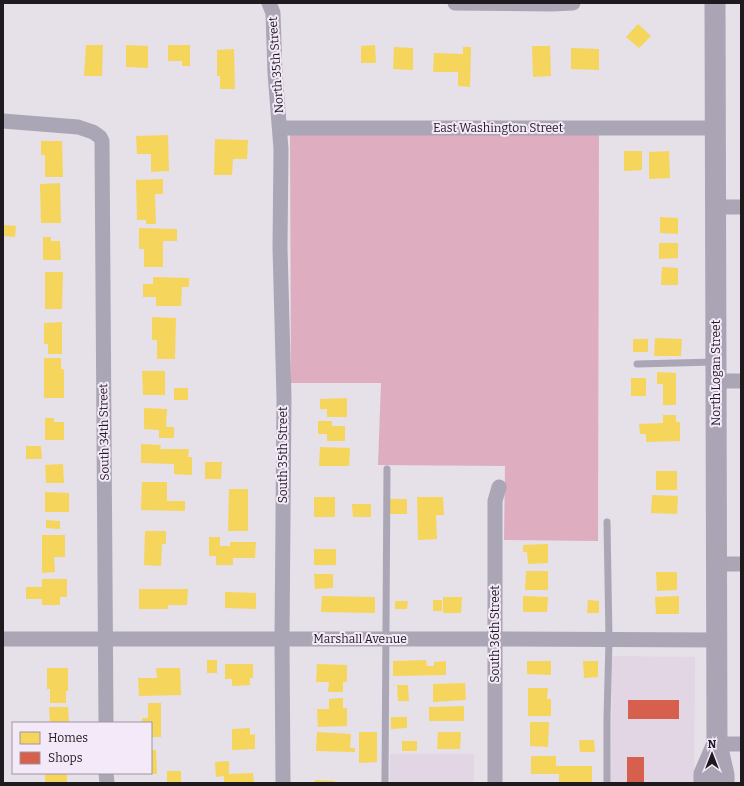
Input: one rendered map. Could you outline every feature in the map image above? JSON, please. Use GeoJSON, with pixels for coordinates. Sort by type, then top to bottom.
{"type":"FeatureCollection","features":[{"type":"Feature","properties":{"kind":"street","name":"North 35th Street"},"geometry":{"type":"LineString","coordinates":[[269,3],[274,13],[280,128]]}},
{"type":"Feature","properties":{"kind":"street"},"geometry":{"type":"LineString","coordinates":[[455,3],[573,3]]}},
{"type":"Feature","properties":{"kind":"street","name":"North Logan Street"},"geometry":{"type":"LineString","coordinates":[[716,3],[717,744],[724,775],[724,783]]}},
{"type":"Feature","properties":{"kind":"street","name":"South 34th Street"},"geometry":{"type":"LineString","coordinates":[[3,121],[78,128],[93,132],[100,137],[102,141],[106,722]]}},
{"type":"Feature","properties":{"kind":"street","name":"East Washington Street"},"geometry":{"type":"LineString","coordinates":[[280,128],[716,128]]}},
{"type":"Feature","properties":{"kind":"street","name":"South 35th Street"},"geometry":{"type":"LineString","coordinates":[[280,128],[282,150],[280,247],[284,398],[282,639],[283,783]]}},
{"type":"Feature","properties":{"kind":"street"},"geometry":{"type":"LineString","coordinates":[[716,207],[741,207]]}},
{"type":"Feature","properties":{"kind":"street"},"geometry":{"type":"LineString","coordinates":[[716,371],[741,381]]}},
{"type":"Feature","properties":{"kind":"street","name":"South 36th Street"},"geometry":{"type":"LineString","coordinates":[[495,783],[495,502],[499,487]]}},
{"type":"Feature","properties":{"kind":"street"},"geometry":{"type":"LineString","coordinates":[[716,564],[741,564]]}},
{"type":"Feature","properties":{"kind":"street","name":"Marshall Avenue"},"geometry":{"type":"LineString","coordinates":[[3,639],[716,640]]}},
{"type":"Feature","properties":{"kind":"street"},"geometry":{"type":"LineString","coordinates":[[717,744],[741,744]]}},
{"type":"Feature","properties":{"kind":"street","name":"North Logan Street"},"geometry":{"type":"LineString","coordinates":[[704,783],[704,774],[717,744]]}},
{"type":"Feature","properties":{"kind":"lane"},"geometry":{"type":"LineString","coordinates":[[637,364],[716,371]]}},
{"type":"Feature","properties":{"kind":"lane"},"geometry":{"type":"LineString","coordinates":[[385,783],[387,470]]}},
{"type":"Feature","properties":{"kind":"lane"},"geometry":{"type":"LineString","coordinates":[[607,522],[609,639],[607,783]]}},
{"type":"Feature","properties":{"kind":"shaded area"},"geometry":{"type":"Polygon","coordinates":[[[599,130],[598,541],[504,540],[505,466],[378,465],[381,383],[291,383],[290,131],[599,130]]]}},
{"type":"Feature","properties":{"kind":"shaded area"},"geometry":{"type":"Polygon","coordinates":[[[612,656],[695,657],[694,783],[611,783],[612,656]]]}},
{"type":"Feature","properties":{"kind":"shaded area"},"geometry":{"type":"Polygon","coordinates":[[[390,754],[474,754],[474,783],[390,783],[390,754]]]}},
{"type":"Feature","properties":{"kind":"building: Homes"},"geometry":{"type":"Polygon","coordinates":[[[638,24],[651,36],[639,48],[626,37],[638,24]]]}},
{"type":"Feature","properties":{"kind":"building: Homes"},"geometry":{"type":"Polygon","coordinates":[[[86,45],[103,45],[102,76],[84,76],[86,45]]]}},
{"type":"Feature","properties":{"kind":"building: Homes"},"geometry":{"type":"Polygon","coordinates":[[[126,45],[148,46],[148,68],[126,67],[126,45]]]}},
{"type":"Feature","properties":{"kind":"building: Homes"},"geometry":{"type":"Polygon","coordinates":[[[168,45],[190,45],[190,66],[182,66],[182,61],[168,61],[168,45]]]}},
{"type":"Feature","properties":{"kind":"building: Homes"},"geometry":{"type":"Polygon","coordinates":[[[375,45],[376,63],[361,63],[361,46],[375,45]]]}},
{"type":"Feature","properties":{"kind":"building: Homes"},"geometry":{"type":"Polygon","coordinates":[[[532,46],[550,46],[551,76],[533,77],[532,46]]]}},
{"type":"Feature","properties":{"kind":"building: Homes"},"geometry":{"type":"Polygon","coordinates":[[[394,47],[413,48],[413,70],[393,69],[394,47]]]}},
{"type":"Feature","properties":{"kind":"building: Homes"},"geometry":{"type":"Polygon","coordinates":[[[463,47],[471,47],[470,87],[458,86],[458,72],[433,72],[434,53],[463,54],[463,47]]]}},
{"type":"Feature","properties":{"kind":"building: Homes"},"geometry":{"type":"Polygon","coordinates":[[[571,48],[599,49],[599,70],[571,69],[571,48]]]}},
{"type":"Feature","properties":{"kind":"building: Homes"},"geometry":{"type":"Polygon","coordinates":[[[234,49],[235,89],[220,89],[220,76],[217,76],[217,50],[234,49]]]}},
{"type":"Feature","properties":{"kind":"building: Homes"},"geometry":{"type":"Polygon","coordinates":[[[168,135],[169,171],[151,172],[151,154],[137,154],[136,136],[168,135]]]}},
{"type":"Feature","properties":{"kind":"building: Homes"},"geometry":{"type":"Polygon","coordinates":[[[215,139],[248,140],[247,159],[233,159],[232,175],[214,175],[215,139]]]}},
{"type":"Feature","properties":{"kind":"building: Homes"},"geometry":{"type":"Polygon","coordinates":[[[41,141],[62,141],[63,177],[45,177],[45,155],[41,155],[41,141]]]}},
{"type":"Feature","properties":{"kind":"building: Homes"},"geometry":{"type":"Polygon","coordinates":[[[624,151],[642,151],[642,170],[624,171],[624,151]]]}},
{"type":"Feature","properties":{"kind":"building: Homes"},"geometry":{"type":"Polygon","coordinates":[[[669,151],[670,178],[649,179],[649,152],[669,151]]]}},
{"type":"Feature","properties":{"kind":"building: Homes"},"geometry":{"type":"Polygon","coordinates":[[[163,179],[163,194],[155,194],[156,224],[146,224],[146,220],[137,220],[136,180],[163,179]]]}},
{"type":"Feature","properties":{"kind":"building: Homes"},"geometry":{"type":"Polygon","coordinates":[[[60,183],[61,223],[41,223],[40,184],[60,183]]]}},
{"type":"Feature","properties":{"kind":"building: Homes"},"geometry":{"type":"Polygon","coordinates":[[[660,217],[678,218],[678,234],[660,233],[660,217]]]}},
{"type":"Feature","properties":{"kind":"building: Homes"},"geometry":{"type":"Polygon","coordinates":[[[3,225],[16,226],[15,237],[3,236],[3,225]]]}},
{"type":"Feature","properties":{"kind":"building: Homes"},"geometry":{"type":"Polygon","coordinates":[[[139,228],[177,229],[177,241],[163,241],[163,267],[144,267],[144,249],[139,249],[139,228]]]}},
{"type":"Feature","properties":{"kind":"building: Homes"},"geometry":{"type":"Polygon","coordinates":[[[43,237],[51,237],[51,241],[60,241],[61,260],[43,260],[43,237]]]}},
{"type":"Feature","properties":{"kind":"building: Homes"},"geometry":{"type":"Polygon","coordinates":[[[659,243],[678,243],[678,258],[659,259],[659,243]]]}},
{"type":"Feature","properties":{"kind":"building: Homes"},"geometry":{"type":"Polygon","coordinates":[[[662,267],[678,268],[678,285],[661,285],[662,267]]]}},
{"type":"Feature","properties":{"kind":"building: Homes"},"geometry":{"type":"Polygon","coordinates":[[[45,272],[63,272],[62,309],[45,309],[45,272]]]}},
{"type":"Feature","properties":{"kind":"building: Homes"},"geometry":{"type":"Polygon","coordinates":[[[153,277],[189,278],[189,287],[182,287],[181,306],[156,306],[156,297],[143,297],[143,284],[153,284],[153,277]]]}},
{"type":"Feature","properties":{"kind":"building: Homes"},"geometry":{"type":"Polygon","coordinates":[[[152,317],[176,318],[175,359],[157,359],[157,340],[152,340],[152,317]]]}},
{"type":"Feature","properties":{"kind":"building: Homes"},"geometry":{"type":"Polygon","coordinates":[[[62,322],[62,354],[48,354],[48,344],[44,344],[44,323],[62,322]]]}},
{"type":"Feature","properties":{"kind":"building: Homes"},"geometry":{"type":"Polygon","coordinates":[[[655,338],[682,339],[681,356],[654,356],[655,338]]]}},
{"type":"Feature","properties":{"kind":"building: Homes"},"geometry":{"type":"Polygon","coordinates":[[[633,339],[648,339],[648,352],[633,352],[633,339]]]}},
{"type":"Feature","properties":{"kind":"building: Homes"},"geometry":{"type":"Polygon","coordinates":[[[44,358],[61,358],[61,369],[64,369],[64,398],[44,398],[44,358]]]}},
{"type":"Feature","properties":{"kind":"building: Homes"},"geometry":{"type":"Polygon","coordinates":[[[142,371],[165,371],[165,395],[143,395],[142,371]]]}},
{"type":"Feature","properties":{"kind":"building: Homes"},"geometry":{"type":"Polygon","coordinates":[[[657,372],[676,373],[676,405],[663,405],[663,384],[657,384],[657,372]]]}},
{"type":"Feature","properties":{"kind":"building: Homes"},"geometry":{"type":"Polygon","coordinates":[[[631,378],[646,378],[646,396],[631,396],[631,378]]]}},
{"type":"Feature","properties":{"kind":"building: Homes"},"geometry":{"type":"Polygon","coordinates":[[[174,388],[188,388],[188,400],[174,400],[174,388]]]}},
{"type":"Feature","properties":{"kind":"building: Homes"},"geometry":{"type":"Polygon","coordinates":[[[347,398],[347,417],[327,417],[327,409],[320,409],[320,399],[347,398]]]}},
{"type":"Feature","properties":{"kind":"building: Homes"},"geometry":{"type":"Polygon","coordinates":[[[144,408],[167,409],[166,427],[174,427],[174,438],[159,438],[159,430],[144,429],[144,408]]]}},
{"type":"Feature","properties":{"kind":"building: Homes"},"geometry":{"type":"Polygon","coordinates":[[[663,415],[676,415],[676,422],[680,422],[680,441],[646,442],[646,434],[640,434],[639,424],[663,423],[663,415]]]}},
{"type":"Feature","properties":{"kind":"building: Homes"},"geometry":{"type":"Polygon","coordinates":[[[45,418],[54,418],[54,422],[64,422],[64,440],[45,440],[45,418]]]}},
{"type":"Feature","properties":{"kind":"building: Homes"},"geometry":{"type":"Polygon","coordinates":[[[318,421],[332,421],[332,426],[345,426],[345,441],[327,441],[327,434],[318,434],[318,421]]]}},
{"type":"Feature","properties":{"kind":"building: Homes"},"geometry":{"type":"Polygon","coordinates":[[[141,444],[161,445],[160,449],[189,449],[188,457],[192,457],[192,475],[174,474],[174,464],[141,463],[141,444]]]}},
{"type":"Feature","properties":{"kind":"building: Homes"},"geometry":{"type":"Polygon","coordinates":[[[26,446],[41,446],[42,459],[26,459],[26,446]]]}},
{"type":"Feature","properties":{"kind":"building: Homes"},"geometry":{"type":"Polygon","coordinates":[[[320,447],[350,448],[349,466],[319,466],[320,447]]]}},
{"type":"Feature","properties":{"kind":"building: Homes"},"geometry":{"type":"Polygon","coordinates":[[[205,462],[222,462],[221,479],[205,479],[205,462]]]}},
{"type":"Feature","properties":{"kind":"building: Homes"},"geometry":{"type":"Polygon","coordinates":[[[63,464],[64,483],[46,483],[45,465],[63,464]]]}},
{"type":"Feature","properties":{"kind":"building: Homes"},"geometry":{"type":"Polygon","coordinates":[[[656,471],[677,471],[677,490],[656,490],[656,471]]]}},
{"type":"Feature","properties":{"kind":"building: Homes"},"geometry":{"type":"Polygon","coordinates":[[[142,482],[167,482],[167,501],[185,501],[185,511],[141,510],[142,482]]]}},
{"type":"Feature","properties":{"kind":"building: Homes"},"geometry":{"type":"Polygon","coordinates":[[[229,489],[248,489],[248,531],[228,531],[229,489]]]}},
{"type":"Feature","properties":{"kind":"building: Homes"},"geometry":{"type":"Polygon","coordinates":[[[45,492],[69,493],[69,512],[45,512],[45,492]]]}},
{"type":"Feature","properties":{"kind":"building: Homes"},"geometry":{"type":"Polygon","coordinates":[[[652,495],[678,496],[677,514],[651,513],[652,495]]]}},
{"type":"Feature","properties":{"kind":"building: Homes"},"geometry":{"type":"Polygon","coordinates":[[[314,497],[335,497],[335,517],[314,517],[314,497]]]}},
{"type":"Feature","properties":{"kind":"building: Homes"},"geometry":{"type":"Polygon","coordinates":[[[417,497],[443,497],[444,515],[436,515],[437,539],[418,540],[417,497]]]}},
{"type":"Feature","properties":{"kind":"building: Homes"},"geometry":{"type":"Polygon","coordinates":[[[390,499],[407,499],[407,514],[390,514],[390,499]]]}},
{"type":"Feature","properties":{"kind":"building: Homes"},"geometry":{"type":"Polygon","coordinates":[[[352,504],[371,504],[371,517],[353,517],[352,504]]]}},
{"type":"Feature","properties":{"kind":"building: Homes"},"geometry":{"type":"Polygon","coordinates":[[[46,520],[60,521],[60,529],[46,528],[46,520]]]}},
{"type":"Feature","properties":{"kind":"building: Homes"},"geometry":{"type":"Polygon","coordinates":[[[145,531],[166,531],[166,544],[162,544],[161,566],[144,565],[145,531]]]}},
{"type":"Feature","properties":{"kind":"building: Homes"},"geometry":{"type":"Polygon","coordinates":[[[42,535],[65,535],[65,557],[54,557],[55,572],[42,573],[42,535]]]}},
{"type":"Feature","properties":{"kind":"building: Homes"},"geometry":{"type":"Polygon","coordinates":[[[209,537],[220,537],[220,546],[230,546],[230,542],[256,542],[255,558],[233,558],[233,565],[216,565],[216,556],[209,556],[209,537]]]}},
{"type":"Feature","properties":{"kind":"building: Homes"},"geometry":{"type":"Polygon","coordinates":[[[548,544],[548,563],[528,564],[527,552],[523,552],[523,545],[548,544]]]}},
{"type":"Feature","properties":{"kind":"building: Homes"},"geometry":{"type":"Polygon","coordinates":[[[314,549],[336,549],[336,565],[314,565],[314,549]]]}},
{"type":"Feature","properties":{"kind":"building: Homes"},"geometry":{"type":"Polygon","coordinates":[[[526,571],[548,571],[548,590],[525,590],[526,571]]]}},
{"type":"Feature","properties":{"kind":"building: Homes"},"geometry":{"type":"Polygon","coordinates":[[[656,572],[677,572],[677,590],[657,591],[656,572]]]}},
{"type":"Feature","properties":{"kind":"building: Homes"},"geometry":{"type":"Polygon","coordinates":[[[314,574],[333,574],[333,588],[315,589],[314,574]]]}},
{"type":"Feature","properties":{"kind":"building: Homes"},"geometry":{"type":"Polygon","coordinates":[[[42,579],[67,579],[67,597],[60,597],[60,605],[42,605],[42,599],[26,599],[26,587],[42,587],[42,579]]]}},
{"type":"Feature","properties":{"kind":"building: Homes"},"geometry":{"type":"Polygon","coordinates":[[[139,589],[188,589],[187,605],[168,605],[168,609],[139,609],[139,589]]]}},
{"type":"Feature","properties":{"kind":"building: Homes"},"geometry":{"type":"Polygon","coordinates":[[[225,592],[256,593],[256,609],[225,608],[225,592]]]}},
{"type":"Feature","properties":{"kind":"building: Homes"},"geometry":{"type":"Polygon","coordinates":[[[322,596],[375,597],[375,613],[321,612],[322,596]]]}},
{"type":"Feature","properties":{"kind":"building: Homes"},"geometry":{"type":"Polygon","coordinates":[[[523,596],[548,597],[547,612],[523,612],[523,596]]]}},
{"type":"Feature","properties":{"kind":"building: Homes"},"geometry":{"type":"Polygon","coordinates":[[[679,596],[679,614],[656,614],[655,597],[679,596]]]}},
{"type":"Feature","properties":{"kind":"building: Homes"},"geometry":{"type":"Polygon","coordinates":[[[443,597],[462,597],[461,613],[443,613],[443,597]]]}},
{"type":"Feature","properties":{"kind":"building: Homes"},"geometry":{"type":"Polygon","coordinates":[[[433,600],[442,600],[442,611],[433,611],[433,600]]]}},
{"type":"Feature","properties":{"kind":"building: Homes"},"geometry":{"type":"Polygon","coordinates":[[[588,600],[599,601],[599,613],[587,613],[588,600]]]}},
{"type":"Feature","properties":{"kind":"building: Homes"},"geometry":{"type":"Polygon","coordinates":[[[395,601],[408,601],[407,609],[395,609],[395,601]]]}},
{"type":"Feature","properties":{"kind":"building: Homes"},"geometry":{"type":"Polygon","coordinates":[[[207,660],[217,660],[217,673],[207,673],[207,660]]]}},
{"type":"Feature","properties":{"kind":"building: Homes"},"geometry":{"type":"Polygon","coordinates":[[[426,660],[427,666],[434,666],[434,662],[446,661],[446,675],[393,676],[393,661],[426,660]]]}},
{"type":"Feature","properties":{"kind":"building: Homes"},"geometry":{"type":"Polygon","coordinates":[[[527,661],[551,661],[551,675],[527,674],[527,661]]]}},
{"type":"Feature","properties":{"kind":"building: Homes"},"geometry":{"type":"Polygon","coordinates":[[[583,661],[598,661],[598,677],[584,678],[583,661]]]}},
{"type":"Feature","properties":{"kind":"building: Homes"},"geometry":{"type":"Polygon","coordinates":[[[225,664],[253,664],[253,678],[250,678],[250,685],[232,686],[232,679],[225,679],[225,664]]]}},
{"type":"Feature","properties":{"kind":"building: Homes"},"geometry":{"type":"Polygon","coordinates":[[[317,664],[347,665],[347,682],[343,682],[343,692],[328,692],[329,682],[316,682],[317,664]]]}},
{"type":"Feature","properties":{"kind":"building: Homes"},"geometry":{"type":"Polygon","coordinates":[[[47,668],[68,668],[68,691],[66,691],[66,703],[50,703],[50,689],[47,689],[47,668]]]}},
{"type":"Feature","properties":{"kind":"building: Homes"},"geometry":{"type":"Polygon","coordinates":[[[156,668],[180,668],[181,695],[139,696],[138,678],[157,678],[156,668]]]}},
{"type":"Feature","properties":{"kind":"building: Homes"},"geometry":{"type":"Polygon","coordinates":[[[465,683],[466,700],[433,702],[433,684],[465,683]]]}},
{"type":"Feature","properties":{"kind":"building: Homes"},"geometry":{"type":"Polygon","coordinates":[[[397,685],[408,685],[409,701],[398,701],[397,685]]]}},
{"type":"Feature","properties":{"kind":"building: Homes"},"geometry":{"type":"Polygon","coordinates":[[[528,688],[548,688],[547,699],[551,699],[551,716],[528,716],[528,688]]]}},
{"type":"Feature","properties":{"kind":"building: Homes"},"geometry":{"type":"Polygon","coordinates":[[[343,698],[343,708],[347,708],[347,726],[318,727],[317,709],[329,709],[329,699],[343,698]]]}},
{"type":"Feature","properties":{"kind":"building: Homes"},"geometry":{"type":"Polygon","coordinates":[[[148,703],[161,703],[161,737],[152,737],[152,722],[142,722],[142,718],[148,718],[148,703]]]}},
{"type":"Feature","properties":{"kind":"building: Homes"},"geometry":{"type":"Polygon","coordinates":[[[464,706],[464,721],[429,721],[429,707],[464,706]]]}},
{"type":"Feature","properties":{"kind":"building: Homes"},"geometry":{"type":"Polygon","coordinates":[[[49,707],[68,707],[69,722],[50,722],[49,707]]]}},
{"type":"Feature","properties":{"kind":"building: Homes"},"geometry":{"type":"Polygon","coordinates":[[[391,717],[407,717],[407,728],[391,729],[391,717]]]}},
{"type":"Feature","properties":{"kind":"building: Homes"},"geometry":{"type":"Polygon","coordinates":[[[530,722],[549,722],[548,747],[530,746],[530,722]]]}},
{"type":"Feature","properties":{"kind":"building: Homes"},"geometry":{"type":"Polygon","coordinates":[[[250,728],[250,735],[255,734],[255,749],[232,750],[232,729],[250,728]]]}},
{"type":"Feature","properties":{"kind":"building: Homes"},"geometry":{"type":"Polygon","coordinates":[[[317,732],[351,734],[350,748],[355,748],[355,752],[316,751],[317,732]]]}},
{"type":"Feature","properties":{"kind":"building: Homes"},"geometry":{"type":"Polygon","coordinates":[[[359,732],[377,732],[377,762],[359,763],[359,732]]]}},
{"type":"Feature","properties":{"kind":"building: Homes"},"geometry":{"type":"Polygon","coordinates":[[[438,732],[461,732],[460,749],[437,749],[438,732]]]}},
{"type":"Feature","properties":{"kind":"building: Homes"},"geometry":{"type":"Polygon","coordinates":[[[579,740],[594,740],[595,752],[580,752],[579,740]]]}},
{"type":"Feature","properties":{"kind":"building: Homes"},"geometry":{"type":"Polygon","coordinates":[[[402,741],[417,741],[417,751],[402,751],[402,741]]]}},
{"type":"Feature","properties":{"kind":"building: Homes"},"geometry":{"type":"Polygon","coordinates":[[[152,750],[156,750],[157,774],[152,774],[152,750]]]}},
{"type":"Feature","properties":{"kind":"building: Homes"},"geometry":{"type":"Polygon","coordinates":[[[531,756],[556,756],[556,766],[592,766],[592,783],[559,783],[559,774],[531,774],[531,756]]]}},
{"type":"Feature","properties":{"kind":"building: Homes"},"geometry":{"type":"Polygon","coordinates":[[[229,761],[229,774],[253,773],[254,783],[224,783],[224,776],[216,777],[215,762],[229,761]]]}},
{"type":"Feature","properties":{"kind":"building: Homes"},"geometry":{"type":"Polygon","coordinates":[[[167,771],[181,771],[181,782],[167,782],[167,771]]]}},
{"type":"Feature","properties":{"kind":"building: Homes"},"geometry":{"type":"Polygon","coordinates":[[[45,774],[67,774],[67,783],[45,783],[45,774]]]}},
{"type":"Feature","properties":{"kind":"building: Homes"},"geometry":{"type":"Polygon","coordinates":[[[315,780],[335,781],[335,783],[315,783],[315,780]]]}},
{"type":"Feature","properties":{"kind":"building: Shops"},"geometry":{"type":"Polygon","coordinates":[[[628,700],[679,700],[679,719],[628,719],[628,700]]]}},
{"type":"Feature","properties":{"kind":"building: Shops"},"geometry":{"type":"Polygon","coordinates":[[[627,757],[644,757],[644,783],[627,783],[627,757]]]}}]}
